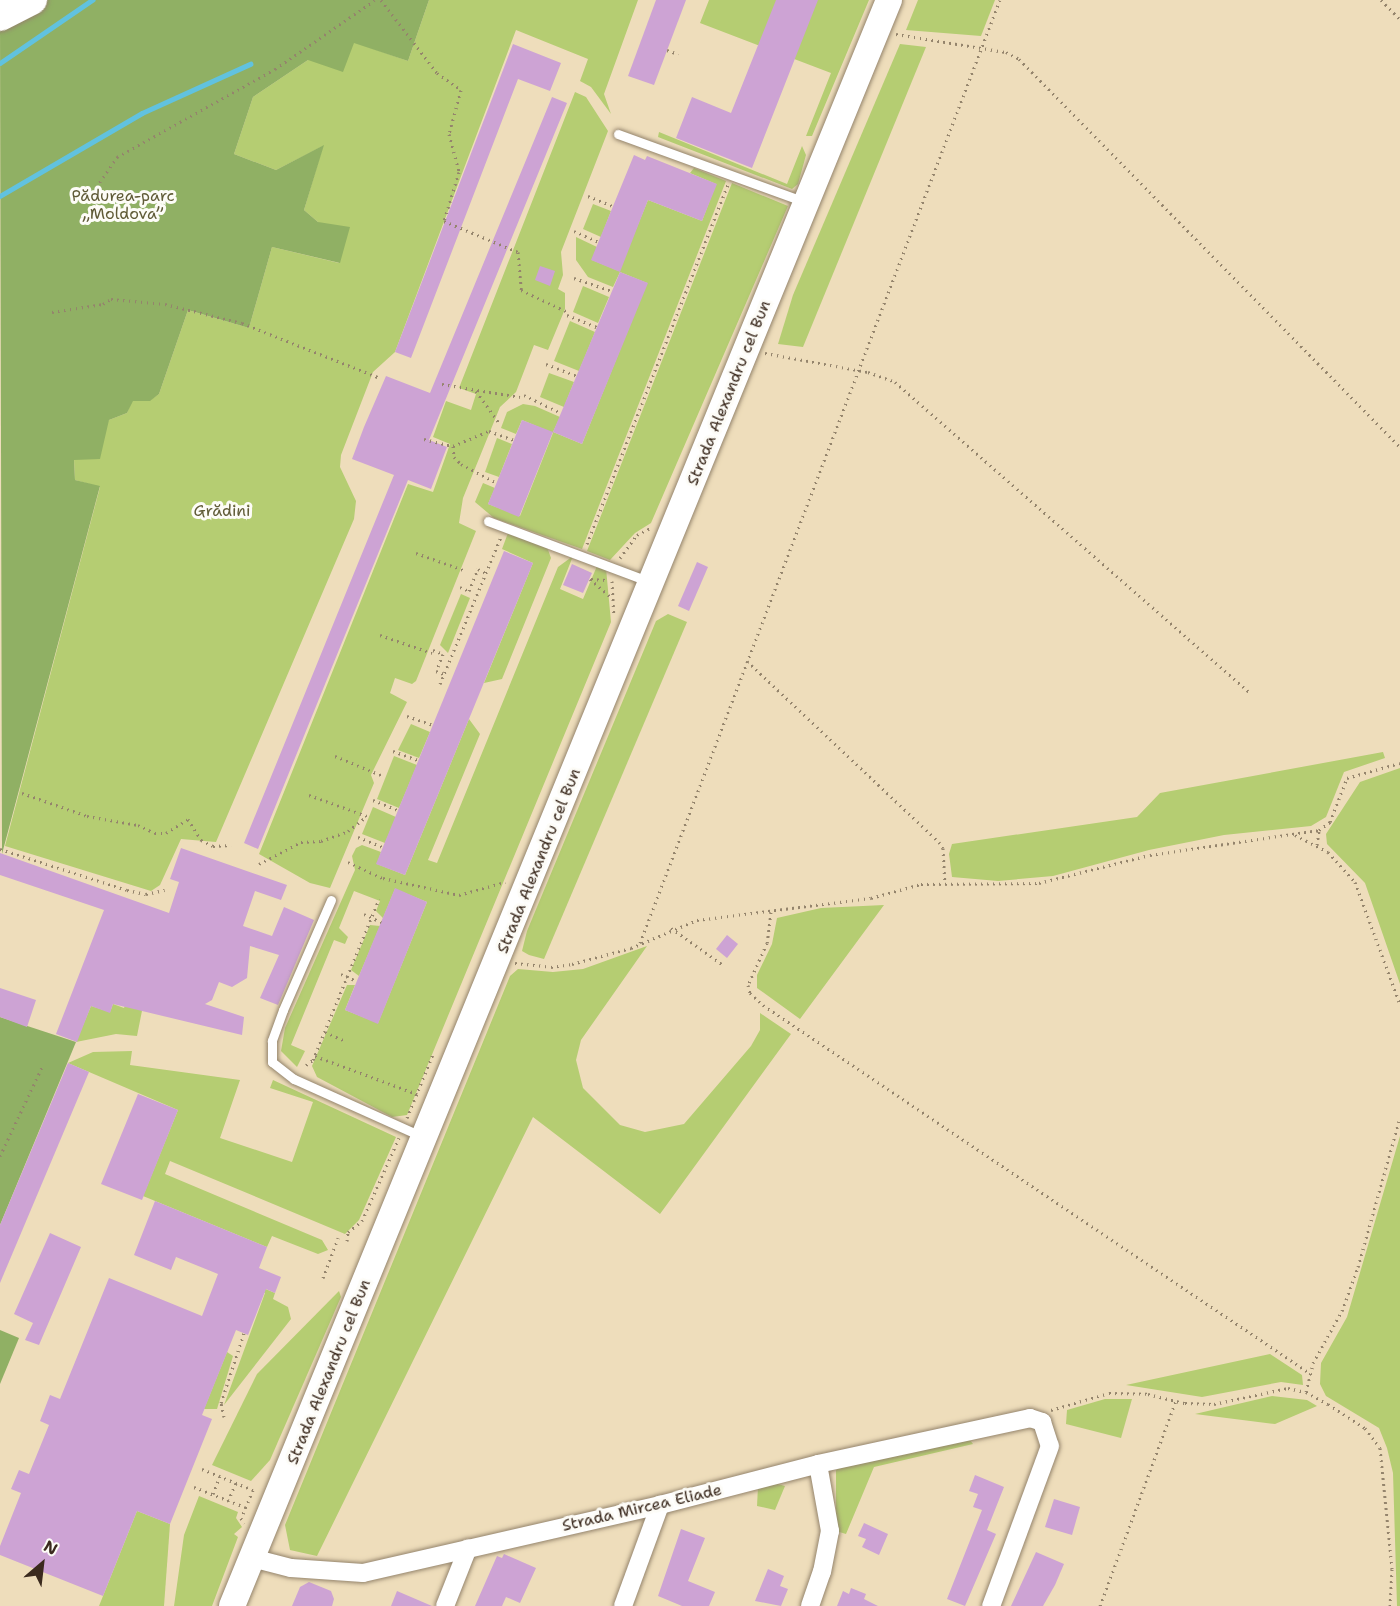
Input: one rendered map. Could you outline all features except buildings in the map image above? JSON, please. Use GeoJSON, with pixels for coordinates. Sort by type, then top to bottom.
{"type":"FeatureCollection","features":[{"type":"Feature","properties":{"kind":"highway"},"geometry":{"type":"LineString","coordinates":[[0,16],[32,0]]}},
{"type":"Feature","properties":{"kind":"main road","name":"Strada Alexandru cel Bun"},"geometry":{"type":"LineString","coordinates":[[232,1606],[653,583],[805,202],[889,0]]}},
{"type":"Feature","properties":{"kind":"street","name":"Strada Mircea Eliade"},"geometry":{"type":"LineString","coordinates":[[252,1558],[291,1568],[363,1573],[660,1505],[818,1464],[1030,1418]]}},
{"type":"Feature","properties":{"kind":"street"},"geometry":{"type":"LineString","coordinates":[[991,1606],[1050,1446],[1042,1422],[1030,1418]]}},
{"type":"Feature","properties":{"kind":"street"},"geometry":{"type":"LineString","coordinates":[[810,1606],[822,1572],[830,1531],[818,1464]]}},
{"type":"Feature","properties":{"kind":"street"},"geometry":{"type":"LineString","coordinates":[[623,1606],[660,1505]]}},
{"type":"Feature","properties":{"kind":"street"},"geometry":{"type":"LineString","coordinates":[[445,1606],[468,1548]]}},
{"type":"Feature","properties":{"kind":"lane"},"geometry":{"type":"LineString","coordinates":[[618,134],[805,202]]}},
{"type":"Feature","properties":{"kind":"lane"},"geometry":{"type":"LineString","coordinates":[[488,521],[653,583]]}},
{"type":"Feature","properties":{"kind":"lane"},"geometry":{"type":"LineString","coordinates":[[331,900],[283,1010],[273,1041],[272,1062],[294,1079],[425,1138]]}},
{"type":"Feature","properties":{"kind":"path"},"geometry":{"type":"LineString","coordinates":[[86,202],[117,157],[275,69],[375,0]]}},
{"type":"Feature","properties":{"kind":"path"},"geometry":{"type":"LineString","coordinates":[[381,0],[437,73],[461,90],[449,134],[459,172],[444,221],[519,252],[521,290],[597,327]]}},
{"type":"Feature","properties":{"kind":"path"},"geometry":{"type":"LineString","coordinates":[[640,943],[1000,0]]}},
{"type":"Feature","properties":{"kind":"path"},"geometry":{"type":"LineString","coordinates":[[1382,0],[1400,19]]}},
{"type":"Feature","properties":{"kind":"path"},"geometry":{"type":"LineString","coordinates":[[876,31],[1006,52],[1019,60],[1400,447]]}},
{"type":"Feature","properties":{"kind":"path"},"geometry":{"type":"LineString","coordinates":[[667,50],[678,54]]}},
{"type":"Feature","properties":{"kind":"path"},"geometry":{"type":"LineString","coordinates":[[582,556],[732,175]]}},
{"type":"Feature","properties":{"kind":"path"},"geometry":{"type":"LineString","coordinates":[[588,196],[613,206]]}},
{"type":"Feature","properties":{"kind":"path"},"geometry":{"type":"LineString","coordinates":[[574,231],[599,242]]}},
{"type":"Feature","properties":{"kind":"path"},"geometry":{"type":"LineString","coordinates":[[574,278],[612,291]]}},
{"type":"Feature","properties":{"kind":"path"},"geometry":{"type":"LineString","coordinates":[[52,312],[103,304],[111,299],[165,304],[242,323],[378,377]]}},
{"type":"Feature","properties":{"kind":"path"},"geometry":{"type":"LineString","coordinates":[[746,350],[858,370],[895,382],[1250,693]]}},
{"type":"Feature","properties":{"kind":"path"},"geometry":{"type":"LineString","coordinates":[[546,364],[576,376]]}},
{"type":"Feature","properties":{"kind":"path"},"geometry":{"type":"LineString","coordinates":[[442,384],[522,396],[561,413]]}},
{"type":"Feature","properties":{"kind":"path"},"geometry":{"type":"LineString","coordinates":[[475,390],[499,423]]}},
{"type":"Feature","properties":{"kind":"path"},"geometry":{"type":"LineString","coordinates":[[424,439],[453,446],[489,431],[514,440]]}},
{"type":"Feature","properties":{"kind":"path"},"geometry":{"type":"LineString","coordinates":[[453,446],[454,457],[461,464],[496,483]]}},
{"type":"Feature","properties":{"kind":"path"},"geometry":{"type":"LineString","coordinates":[[440,684],[498,545]]}},
{"type":"Feature","properties":{"kind":"path"},"geometry":{"type":"LineString","coordinates":[[416,553],[466,571]]}},
{"type":"Feature","properties":{"kind":"path"},"geometry":{"type":"LineString","coordinates":[[613,567],[614,620]]}},
{"type":"Feature","properties":{"kind":"path"},"geometry":{"type":"LineString","coordinates":[[460,587],[469,591],[478,569],[486,573]]}},
{"type":"Feature","properties":{"kind":"path"},"geometry":{"type":"LineString","coordinates":[[612,580],[590,579],[612,598]]}},
{"type":"Feature","properties":{"kind":"path"},"geometry":{"type":"LineString","coordinates":[[380,635],[442,654],[436,671],[444,674]]}},
{"type":"Feature","properties":{"kind":"path"},"geometry":{"type":"LineString","coordinates":[[747,661],[939,842],[943,848],[945,884]]}},
{"type":"Feature","properties":{"kind":"path"},"geometry":{"type":"LineString","coordinates":[[407,716],[433,725]]}},
{"type":"Feature","properties":{"kind":"path"},"geometry":{"type":"LineString","coordinates":[[393,751],[418,760]]}},
{"type":"Feature","properties":{"kind":"path"},"geometry":{"type":"LineString","coordinates":[[334,756],[383,776]]}},
{"type":"Feature","properties":{"kind":"path"},"geometry":{"type":"LineString","coordinates":[[497,963],[550,967],[572,964],[640,943],[671,928],[697,920],[871,898],[921,885],[1039,884],[1150,855],[1319,830],[1330,822],[1347,778],[1400,763]]}},
{"type":"Feature","properties":{"kind":"path"},"geometry":{"type":"LineString","coordinates":[[22,793],[87,816],[138,825],[155,833],[166,833],[188,819],[201,840],[213,846],[231,845]]}},
{"type":"Feature","properties":{"kind":"path"},"geometry":{"type":"LineString","coordinates":[[259,864],[301,842],[321,841],[348,831],[367,816],[309,795]]}},
{"type":"Feature","properties":{"kind":"path"},"geometry":{"type":"LineString","coordinates":[[373,800],[398,810]]}},
{"type":"Feature","properties":{"kind":"path"},"geometry":{"type":"LineString","coordinates":[[1317,845],[1319,830]]}},
{"type":"Feature","properties":{"kind":"path"},"geometry":{"type":"LineString","coordinates":[[1294,834],[1317,845],[1355,882],[1400,1004]]}},
{"type":"Feature","properties":{"kind":"path"},"geometry":{"type":"LineString","coordinates":[[358,837],[383,847]]}},
{"type":"Feature","properties":{"kind":"path"},"geometry":{"type":"LineString","coordinates":[[0,849],[127,890],[146,894],[165,890]]}},
{"type":"Feature","properties":{"kind":"path"},"geometry":{"type":"LineString","coordinates":[[348,862],[382,878],[459,896],[505,882]]}},
{"type":"Feature","properties":{"kind":"path"},"geometry":{"type":"LineString","coordinates":[[306,1065],[315,1056],[379,899]]}},
{"type":"Feature","properties":{"kind":"path"},"geometry":{"type":"LineString","coordinates":[[771,912],[767,943],[748,985],[750,993],[763,1005],[1311,1374]]}},
{"type":"Feature","properties":{"kind":"path"},"geometry":{"type":"LineString","coordinates":[[364,914],[381,922]]}},
{"type":"Feature","properties":{"kind":"path"},"geometry":{"type":"LineString","coordinates":[[671,928],[723,965]]}},
{"type":"Feature","properties":{"kind":"path"},"geometry":{"type":"LineString","coordinates":[[341,974],[357,981]]}},
{"type":"Feature","properties":{"kind":"path"},"geometry":{"type":"LineString","coordinates":[[325,1032],[345,1041]]}},
{"type":"Feature","properties":{"kind":"path"},"geometry":{"type":"LineString","coordinates":[[315,1056],[417,1094]]}},
{"type":"Feature","properties":{"kind":"path"},"geometry":{"type":"LineString","coordinates":[[0,1156],[42,1067]]}},
{"type":"Feature","properties":{"kind":"path"},"geometry":{"type":"LineString","coordinates":[[1306,1392],[1321,1346],[1342,1311],[1358,1267],[1400,1118]]}},
{"type":"Feature","properties":{"kind":"path"},"geometry":{"type":"LineString","coordinates":[[323,1278],[338,1238]]}},
{"type":"Feature","properties":{"kind":"path"},"geometry":{"type":"LineString","coordinates":[[224,1417],[221,1402],[244,1333]]}},
{"type":"Feature","properties":{"kind":"path"},"geometry":{"type":"LineString","coordinates":[[1030,1418],[1078,1399],[1109,1394],[1148,1394],[1176,1401],[1214,1404],[1288,1388],[1306,1392],[1365,1428],[1380,1448],[1392,1569],[1390,1606]]}},
{"type":"Feature","properties":{"kind":"path"},"geometry":{"type":"LineString","coordinates":[[1100,1606],[1176,1401]]}},
{"type":"Feature","properties":{"kind":"path"},"geometry":{"type":"LineString","coordinates":[[202,1469],[253,1490],[241,1518],[244,1525]]}},
{"type":"Feature","properties":{"kind":"path"},"geometry":{"type":"LineString","coordinates":[[213,1494],[220,1476]]}},
{"type":"Feature","properties":{"kind":"path"},"geometry":{"type":"LineString","coordinates":[[228,1500],[236,1483]]}},
{"type":"Feature","properties":{"kind":"path"},"geometry":{"type":"LineString","coordinates":[[194,1487],[246,1507]]}},
{"type":"Feature","properties":{"kind":"green space","name":"Pădurea-parc „Moldova”"},"geometry":{"type":"Polygon","coordinates":[[[48,0],[429,0],[408,61],[354,43],[343,72],[308,60],[253,97],[234,154],[276,170],[324,145],[304,210],[318,222],[350,227],[340,263],[272,247],[249,328],[188,310],[159,394],[150,401],[133,401],[127,413],[109,420],[100,459],[74,460],[75,480],[100,486],[2,854],[0,23],[48,0]]]}},
{"type":"Feature","properties":{"kind":"green space","name":"Grădini"},"geometry":{"type":"Polygon","coordinates":[[[429,0],[638,0],[604,94],[611,114],[591,87],[580,81],[588,59],[516,30],[395,352],[373,372],[341,455],[340,467],[356,501],[354,519],[216,842],[181,839],[160,885],[151,891],[5,846],[100,487],[75,480],[74,459],[109,420],[127,413],[132,401],[149,401],[159,394],[188,310],[249,328],[272,247],[339,263],[318,222],[304,210],[323,146],[276,170],[234,154],[253,97],[308,60],[354,42],[408,61],[429,0]]]}},
{"type":"Feature","properties":{"kind":"green space"},"geometry":{"type":"Polygon","coordinates":[[[709,0],[869,0],[812,136],[806,136],[831,73],[700,23],[709,0]]]}},
{"type":"Feature","properties":{"kind":"green space"},"geometry":{"type":"Polygon","coordinates":[[[918,0],[995,0],[981,36],[906,30],[918,0]]]}},
{"type":"Feature","properties":{"kind":"green space"},"geometry":{"type":"Polygon","coordinates":[[[900,44],[926,47],[803,347],[778,344],[793,295],[900,44]]]}},
{"type":"Feature","properties":{"kind":"green space"},"geometry":{"type":"Polygon","coordinates":[[[575,92],[586,97],[608,131],[561,252],[563,275],[558,289],[565,293],[565,309],[548,350],[534,345],[516,392],[500,407],[463,498],[459,523],[476,531],[416,681],[412,684],[395,678],[390,693],[407,702],[371,775],[374,783],[330,888],[310,883],[259,854],[408,484],[433,492],[450,444],[433,437],[446,401],[471,410],[476,394],[459,388],[575,92]]]}},
{"type":"Feature","properties":{"kind":"green space"},"geometry":{"type":"Polygon","coordinates":[[[659,132],[787,184],[802,146],[806,155],[798,184],[792,189],[658,137],[659,132]]]}},
{"type":"Feature","properties":{"kind":"green space"},"geometry":{"type":"Polygon","coordinates":[[[694,168],[726,181],[582,549],[494,518],[475,502],[483,483],[495,488],[488,504],[520,516],[553,433],[522,420],[516,434],[501,428],[507,412],[523,404],[535,406],[560,417],[553,432],[582,444],[647,283],[620,272],[613,287],[588,277],[576,260],[576,237],[597,247],[592,260],[619,271],[648,200],[702,221],[716,184],[690,173],[694,168]]]}},
{"type":"Feature","properties":{"kind":"green space"},"geometry":{"type":"Polygon","coordinates":[[[732,183],[788,206],[651,523],[635,533],[610,560],[587,551],[732,183]]]}},
{"type":"Feature","properties":{"kind":"green space"},"geometry":{"type":"Polygon","coordinates":[[[593,204],[611,211],[601,237],[583,229],[593,204]]]}},
{"type":"Feature","properties":{"kind":"green space"},"geometry":{"type":"Polygon","coordinates":[[[583,286],[609,297],[598,323],[573,312],[583,286]]]}},
{"type":"Feature","properties":{"kind":"green space"},"geometry":{"type":"Polygon","coordinates":[[[570,321],[595,332],[579,371],[554,361],[570,321]]]}},
{"type":"Feature","properties":{"kind":"green space"},"geometry":{"type":"Polygon","coordinates":[[[549,373],[574,382],[564,407],[540,397],[549,373]]]}},
{"type":"Feature","properties":{"kind":"green space"},"geometry":{"type":"Polygon","coordinates":[[[497,438],[512,444],[499,477],[485,472],[497,438]]]}},
{"type":"Feature","properties":{"kind":"green space"},"geometry":{"type":"Polygon","coordinates":[[[508,533],[547,547],[551,558],[502,679],[484,683],[533,563],[502,549],[508,533]]]}},
{"type":"Feature","properties":{"kind":"green space"},"geometry":{"type":"Polygon","coordinates":[[[573,556],[560,589],[583,599],[597,566],[606,568],[611,622],[407,1115],[392,1117],[317,1077],[312,1066],[347,985],[355,985],[345,1010],[378,1023],[427,902],[395,889],[383,918],[376,911],[380,901],[354,891],[339,928],[348,937],[345,944],[334,940],[291,1045],[305,1051],[297,1067],[281,1051],[285,1028],[355,870],[352,856],[356,848],[362,845],[381,852],[377,864],[405,875],[469,719],[480,734],[428,860],[437,863],[558,567],[573,556]]]}},
{"type":"Feature","properties":{"kind":"green space"},"geometry":{"type":"Polygon","coordinates":[[[461,594],[470,598],[448,653],[440,645],[461,594]]]}},
{"type":"Feature","properties":{"kind":"green space"},"geometry":{"type":"Polygon","coordinates":[[[668,614],[687,622],[544,959],[529,955],[522,951],[527,931],[656,621],[668,614]]]}},
{"type":"Feature","properties":{"kind":"green space"},"geometry":{"type":"Polygon","coordinates":[[[411,724],[430,732],[419,758],[398,750],[411,724]]]}},
{"type":"Feature","properties":{"kind":"green space"},"geometry":{"type":"Polygon","coordinates":[[[1383,752],[1385,758],[1344,772],[1326,817],[1311,826],[1224,835],[1149,850],[1053,876],[998,881],[952,877],[949,854],[952,844],[1137,817],[1160,793],[1383,752]]]}},
{"type":"Feature","properties":{"kind":"green space"},"geometry":{"type":"Polygon","coordinates":[[[394,756],[417,765],[399,808],[377,799],[394,756]]]}},
{"type":"Feature","properties":{"kind":"green space"},"geometry":{"type":"Polygon","coordinates":[[[1400,768],[1400,984],[1365,883],[1327,844],[1326,834],[1360,782],[1400,768]]]}},
{"type":"Feature","properties":{"kind":"green space"},"geometry":{"type":"Polygon","coordinates":[[[373,807],[396,817],[385,843],[362,834],[373,807]]]}},
{"type":"Feature","properties":{"kind":"green space"},"geometry":{"type":"Polygon","coordinates":[[[884,905],[800,1019],[757,988],[757,975],[772,944],[777,918],[821,908],[884,905]]]}},
{"type":"Feature","properties":{"kind":"green space"},"geometry":{"type":"Polygon","coordinates":[[[162,910],[137,1036],[116,1034],[76,1042],[91,1006],[110,1012],[113,1004],[124,1008],[162,910]]]}},
{"type":"Feature","properties":{"kind":"green space"},"geometry":{"type":"Polygon","coordinates":[[[370,925],[380,926],[359,976],[351,970],[370,925]]]}},
{"type":"Feature","properties":{"kind":"green space"},"geometry":{"type":"Polygon","coordinates":[[[647,946],[581,1040],[576,1060],[583,1088],[620,1125],[645,1132],[684,1124],[751,1046],[760,1030],[760,1013],[791,1034],[660,1214],[533,1117],[317,1556],[290,1550],[285,1525],[510,976],[518,969],[553,972],[583,969],[647,946]]]}},
{"type":"Feature","properties":{"kind":"green space"},"geometry":{"type":"Polygon","coordinates":[[[0,1017],[76,1042],[0,1225],[0,1017]]]}},
{"type":"Feature","properties":{"kind":"green space"},"geometry":{"type":"Polygon","coordinates":[[[132,1051],[130,1065],[240,1080],[220,1138],[292,1162],[313,1102],[270,1088],[273,1080],[396,1137],[359,1220],[345,1234],[170,1161],[165,1174],[322,1240],[328,1250],[318,1254],[272,1236],[267,1247],[143,1196],[178,1110],[68,1063],[93,1052],[132,1051]]]}},
{"type":"Feature","properties":{"kind":"green space"},"geometry":{"type":"Polygon","coordinates":[[[1400,1136],[1400,1606],[1397,1606],[1393,1473],[1387,1448],[1379,1428],[1326,1396],[1320,1384],[1321,1363],[1347,1317],[1400,1136]]]}},
{"type":"Feature","properties":{"kind":"green space"},"geometry":{"type":"Polygon","coordinates":[[[251,1283],[275,1293],[273,1299],[288,1307],[291,1319],[224,1405],[265,1293],[249,1287],[251,1283]]]}},
{"type":"Feature","properties":{"kind":"green space"},"geometry":{"type":"Polygon","coordinates":[[[339,1291],[341,1297],[270,1460],[251,1481],[212,1465],[257,1374],[339,1291]]]}},
{"type":"Feature","properties":{"kind":"green space"},"geometry":{"type":"Polygon","coordinates":[[[0,1330],[19,1338],[0,1384],[0,1330]]]}},
{"type":"Feature","properties":{"kind":"green space"},"geometry":{"type":"Polygon","coordinates":[[[227,1352],[233,1356],[217,1409],[204,1409],[227,1352]]]}},
{"type":"Feature","properties":{"kind":"green space"},"geometry":{"type":"Polygon","coordinates":[[[1270,1354],[1302,1375],[1303,1385],[1281,1382],[1202,1397],[1126,1385],[1270,1354]]]}},
{"type":"Feature","properties":{"kind":"green space"},"geometry":{"type":"Polygon","coordinates":[[[1272,1396],[1307,1400],[1317,1406],[1275,1424],[1195,1414],[1272,1396]]]}},
{"type":"Feature","properties":{"kind":"green space"},"geometry":{"type":"Polygon","coordinates":[[[1105,1399],[1132,1399],[1121,1438],[1066,1424],[1067,1410],[1105,1399]]]}},
{"type":"Feature","properties":{"kind":"green space"},"geometry":{"type":"Polygon","coordinates":[[[966,1435],[973,1444],[874,1467],[846,1534],[836,1531],[836,1470],[844,1465],[966,1435]]]}},
{"type":"Feature","properties":{"kind":"green space"},"geometry":{"type":"Polygon","coordinates":[[[774,1483],[785,1486],[775,1510],[757,1506],[758,1487],[774,1483]]]}},
{"type":"Feature","properties":{"kind":"green space"},"geometry":{"type":"Polygon","coordinates":[[[199,1496],[238,1512],[236,1518],[242,1527],[234,1534],[238,1537],[212,1606],[174,1606],[184,1535],[199,1496]]]}},
{"type":"Feature","properties":{"kind":"green space"},"geometry":{"type":"Polygon","coordinates":[[[137,1511],[170,1524],[164,1606],[99,1606],[137,1511]]]}},
{"type":"Feature","properties":{"kind":"waterway"},"geometry":{"type":"LineString","coordinates":[[0,63],[92,0]]}},
{"type":"Feature","properties":{"kind":"waterway"},"geometry":{"type":"LineString","coordinates":[[0,196],[142,113],[250,64]]}}]}
